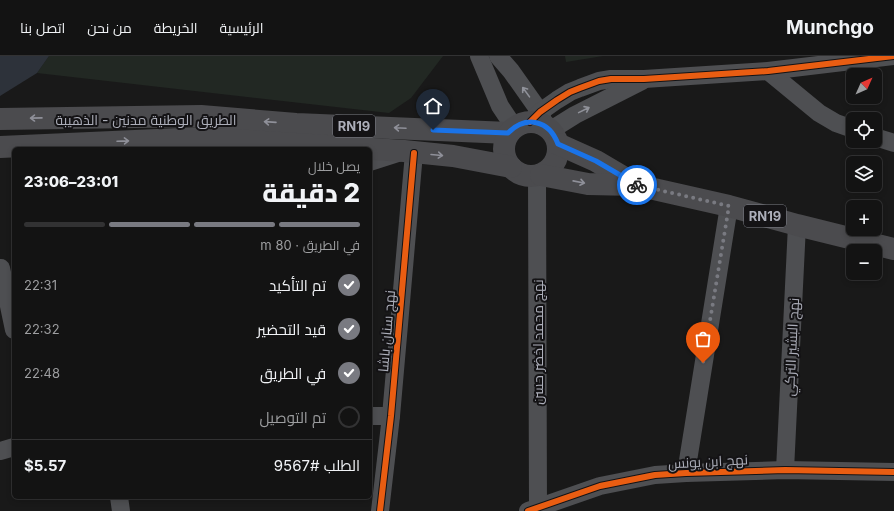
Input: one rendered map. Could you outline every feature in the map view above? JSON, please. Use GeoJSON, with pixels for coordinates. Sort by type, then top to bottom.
{"type":"FeatureCollection","features":[{"type":"Feature","properties":{"kind":"main road","name":"الطريق الوطنية مدنين - الذهيبة"},"geometry":{"type":"LineString","coordinates":[[0,119],[201,116],[292,139],[364,147]]}},
{"type":"Feature","properties":{"kind":"main road","name":"الطريق الوطنية مدنين - الذهيبة"},"geometry":{"type":"LineString","coordinates":[[0,147],[202,138],[227,144],[292,139],[535,128],[596,161],[636,185]]}},
{"type":"Feature","properties":{"kind":"main road"},"geometry":{"type":"LineString","coordinates":[[510,167],[504,154],[503,147],[505,140],[535,128],[558,151],[553,166],[539,175]]}},
{"type":"Feature","properties":{"kind":"main road","name":"الطريق الوطنية مدنين - الذهيبة"},"geometry":{"type":"LineString","coordinates":[[372,148],[453,156],[510,167]]}},
{"type":"Feature","properties":{"kind":"main road","name":"RN19"},"geometry":{"type":"LineString","coordinates":[[510,167],[518,173],[527,176],[539,175]]}},
{"type":"Feature","properties":{"kind":"main road","name":"الطريق الوطنية مدنين - الذهيبة"},"geometry":{"type":"LineString","coordinates":[[539,175],[588,184],[636,185],[729,206],[894,249]]}},
{"type":"Feature","properties":{"kind":"street"},"geometry":{"type":"LineString","coordinates":[[479,56],[500,106],[535,128]]}},
{"type":"Feature","properties":{"kind":"street"},"geometry":{"type":"LineString","coordinates":[[498,56],[511,71],[535,128]]}},
{"type":"Feature","properties":{"kind":"street"},"geometry":{"type":"LineString","coordinates":[[535,128],[575,115],[644,79],[768,71],[894,56]]}},
{"type":"Feature","properties":{"kind":"street"},"geometry":{"type":"LineString","coordinates":[[768,71],[819,113],[836,123],[846,127]]}},
{"type":"Feature","properties":{"kind":"street"},"geometry":{"type":"LineString","coordinates":[[882,139],[894,143]]}},
{"type":"Feature","properties":{"kind":"street"},"geometry":{"type":"LineString","coordinates":[[372,161],[409,152]]}},
{"type":"Feature","properties":{"kind":"street","name":"نهج سنان باشا"},"geometry":{"type":"LineString","coordinates":[[380,511],[391,416],[409,152]]}},
{"type":"Feature","properties":{"kind":"street","name":"نهج محمد لخضر حسن"},"geometry":{"type":"LineString","coordinates":[[534,510],[539,175]]}},
{"type":"Feature","properties":{"kind":"street"},"geometry":{"type":"LineString","coordinates":[[686,473],[729,206]]}},
{"type":"Feature","properties":{"kind":"street","name":"نهج البشير التركي"},"geometry":{"type":"LineString","coordinates":[[785,470],[797,224]]}},
{"type":"Feature","properties":{"kind":"street"},"geometry":{"type":"LineString","coordinates":[[5,267],[12,316]]}},
{"type":"Feature","properties":{"kind":"street"},"geometry":{"type":"LineString","coordinates":[[372,416],[391,416]]}},
{"type":"Feature","properties":{"kind":"street"},"geometry":{"type":"LineString","coordinates":[[0,451],[12,448]]}},
{"type":"Feature","properties":{"kind":"street","name":"نهج ابن يونس"},"geometry":{"type":"LineString","coordinates":[[534,510],[600,486],[655,475],[785,470],[894,472]]}},
{"type":"Feature","properties":{"kind":"street"},"geometry":{"type":"LineString","coordinates":[[119,499],[121,511]]}},
{"type":"Feature","properties":{"kind":"shaded area"},"geometry":{"type":"Polygon","coordinates":[[[0,56],[49,56],[37,73],[0,96],[0,56]]]}},
{"type":"Feature","properties":{"kind":"shaded area"},"geometry":{"type":"Polygon","coordinates":[[[49,56],[443,56],[411,98],[389,113],[37,73],[49,56]]]}},
{"type":"Feature","properties":{"kind":"shaded area"},"geometry":{"type":"Polygon","coordinates":[[[565,56],[603,56],[566,62],[565,56]]]}},
{"type":"Feature","properties":{"kind":"cycle path"},"geometry":{"type":"LineString","coordinates":[[530,122],[540,112],[570,92],[599,81],[611,79],[644,79],[768,71],[894,56]]}},
{"type":"Feature","properties":{"kind":"cycle path"},"geometry":{"type":"LineString","coordinates":[[380,511],[391,416],[414,153]]}},
{"type":"Feature","properties":{"kind":"cycle path"},"geometry":{"type":"LineString","coordinates":[[528,511],[600,486],[655,475],[785,470],[894,472]]}},
{"type":"Feature","properties":{"kind":"way so far"},"geometry":{"type":"LineString","coordinates":[[637,185],[729,206],[703,363]]}},
{"type":"Feature","properties":{"kind":"route"},"geometry":{"type":"LineString","coordinates":[[433,130],[508,133],[514,127],[522,123],[537,123],[551,130],[558,144],[596,161],[637,185]]}}]}
